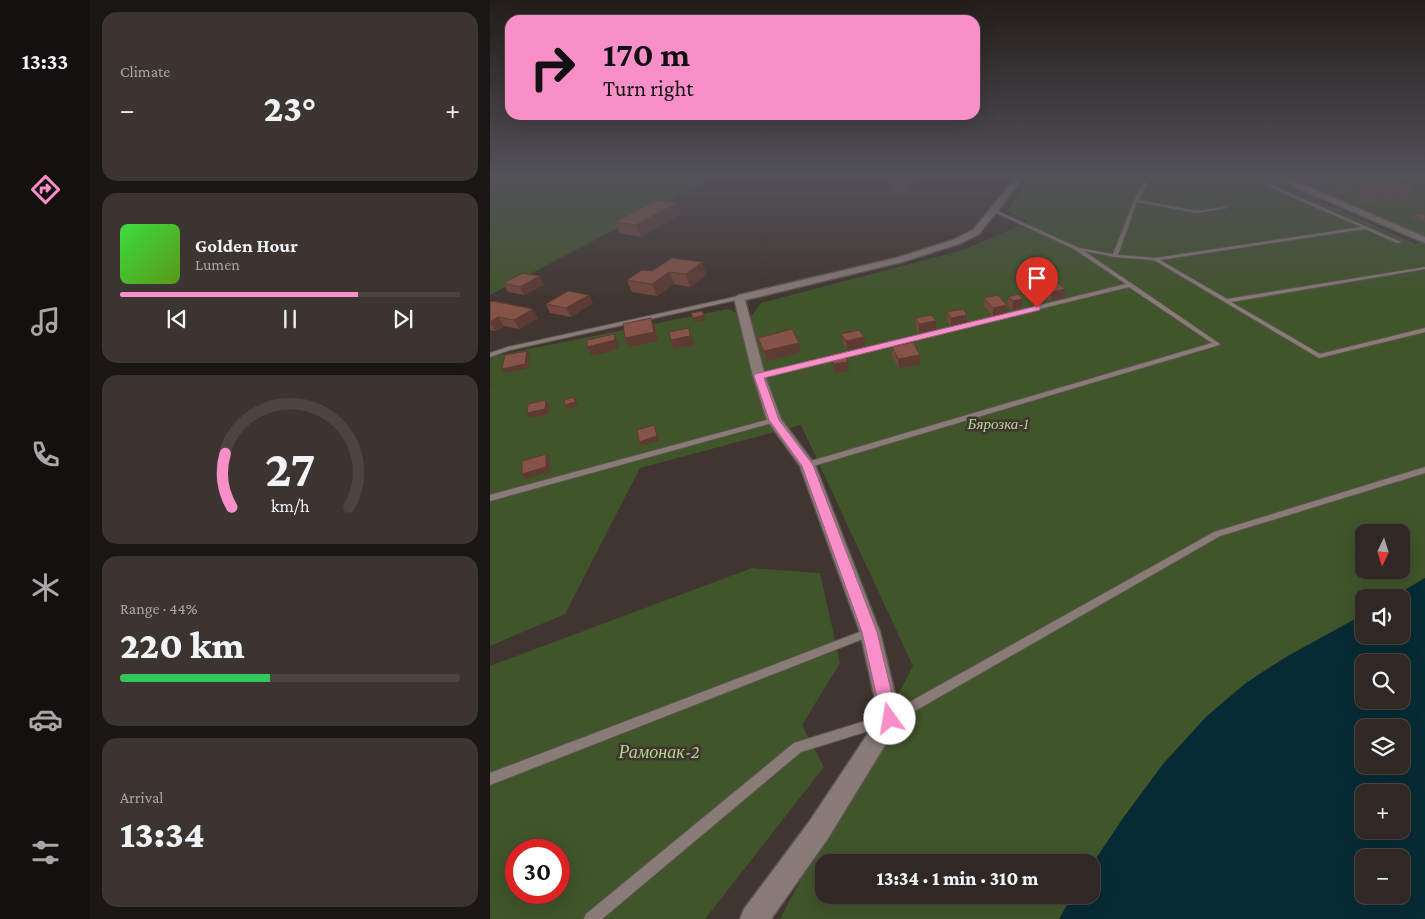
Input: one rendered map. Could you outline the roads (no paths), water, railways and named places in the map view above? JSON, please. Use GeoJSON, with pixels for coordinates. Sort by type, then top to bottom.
{"type":"FeatureCollection","features":[{"type":"Feature","properties":{"kind":"street"},"geometry":{"type":"LineString","coordinates":[[754,919],[818,831],[890,719],[870,632],[807,465],[774,420],[759,376],[739,298],[899,260],[956,242],[976,232],[986,219]]}},
{"type":"Feature","properties":{"kind":"street"},"geometry":{"type":"LineString","coordinates":[[1376,219],[1425,240]]}},
{"type":"Feature","properties":{"kind":"lane"},"geometry":{"type":"LineString","coordinates":[[807,465],[1217,344],[1076,248],[1012,219]]}},
{"type":"Feature","properties":{"kind":"lane"},"geometry":{"type":"LineString","coordinates":[[1115,256],[1129,219]]}},
{"type":"Feature","properties":{"kind":"lane"},"geometry":{"type":"LineString","coordinates":[[1344,219],[1399,242]]}},
{"type":"Feature","properties":{"kind":"lane"},"geometry":{"type":"LineString","coordinates":[[1076,248],[1115,256],[1155,258],[1364,228]]}},
{"type":"Feature","properties":{"kind":"lane"},"geometry":{"type":"LineString","coordinates":[[1155,258],[1319,356],[1425,330]]}},
{"type":"Feature","properties":{"kind":"lane"},"geometry":{"type":"LineString","coordinates":[[1227,301],[1425,268]]}},
{"type":"Feature","properties":{"kind":"lane"},"geometry":{"type":"LineString","coordinates":[[759,376],[1130,285]]}},
{"type":"Feature","properties":{"kind":"lane"},"geometry":{"type":"LineString","coordinates":[[490,356],[508,350],[739,298]]}},
{"type":"Feature","properties":{"kind":"lane"},"geometry":{"type":"LineString","coordinates":[[490,498],[774,420]]}},
{"type":"Feature","properties":{"kind":"lane"},"geometry":{"type":"LineString","coordinates":[[591,919],[798,747],[890,719],[1217,534],[1425,470]]}},
{"type":"Feature","properties":{"kind":"lane"},"geometry":{"type":"LineString","coordinates":[[490,779],[870,632]]}},
{"type":"Feature","properties":{"kind":"water"},"geometry":{"type":"Polygon","coordinates":[[[1425,578],[1425,919],[1059,919],[1068,904],[1100,904],[1099,854],[1163,764],[1206,717],[1246,683],[1288,656],[1355,619],[1355,644],[1410,644],[1410,589],[1406,589],[1425,578]]]}},
{"type":"Feature","properties":{"kind":"park label","name":"Бярозка-1"},"geometry":{"type":"Point","coordinates":[998,424]}},
{"type":"Feature","properties":{"kind":"park label","name":"Рамонак-2"},"geometry":{"type":"Point","coordinates":[659,752]}}]}
